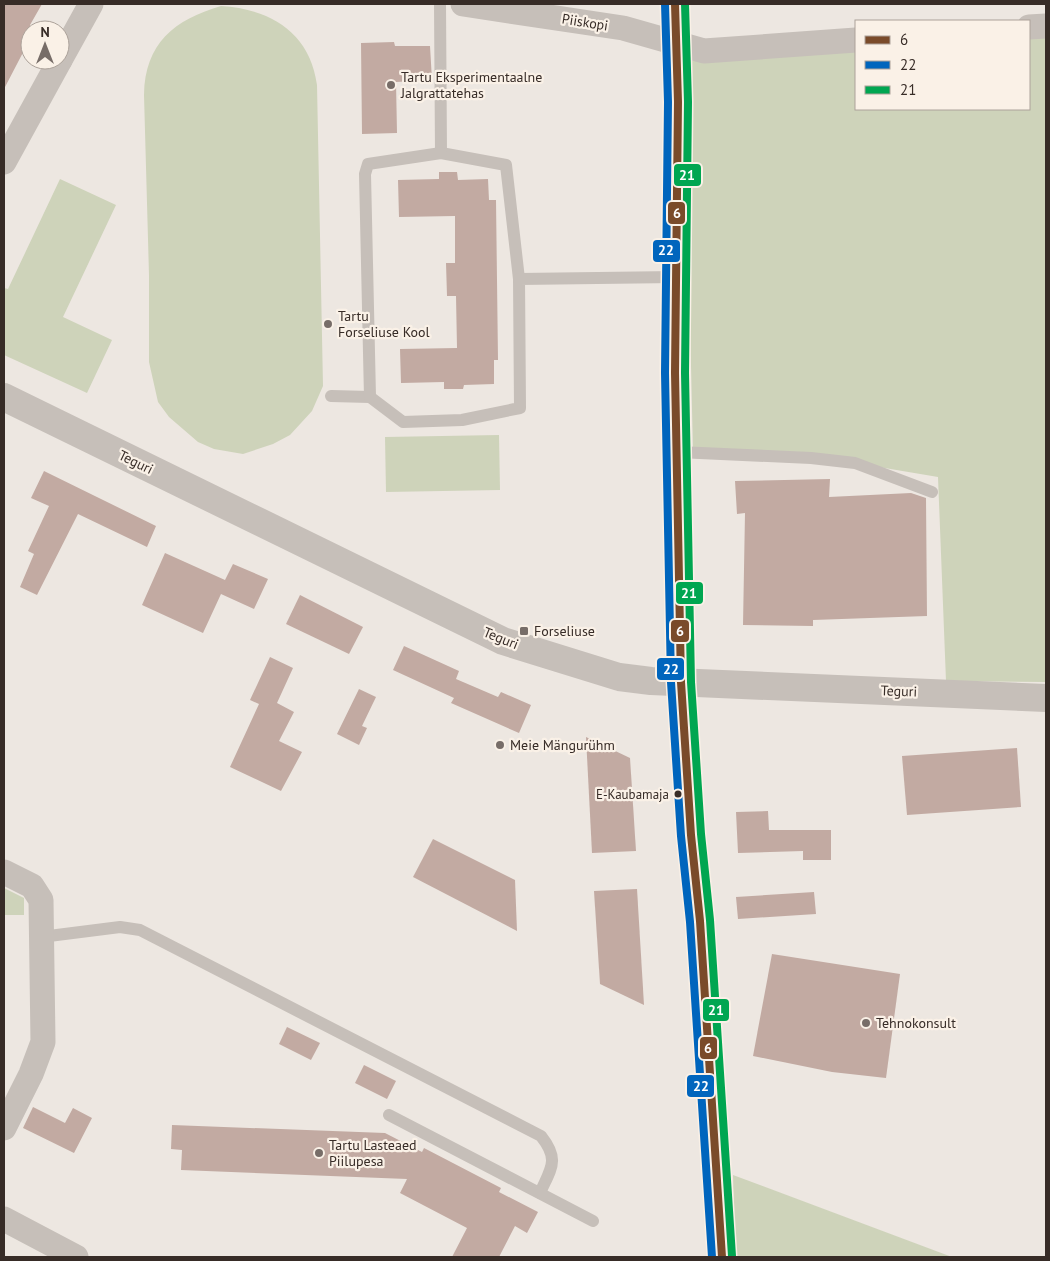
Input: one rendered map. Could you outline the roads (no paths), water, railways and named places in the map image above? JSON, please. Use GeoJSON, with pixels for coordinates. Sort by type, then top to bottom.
{"type":"FeatureCollection","features":[{"type":"Feature","properties":{"kind":"street"},"geometry":{"type":"LineString","coordinates":[[70,42],[91,4]]}},
{"type":"Feature","properties":{"kind":"street","name":"Piiskopi"},"geometry":{"type":"LineString","coordinates":[[462,4],[623,28],[704,51],[855,40]]}},
{"type":"Feature","properties":{"kind":"street"},"geometry":{"type":"LineString","coordinates":[[675,4],[678,102],[675,373],[681,682],[691,835],[700,921],[722,1257]]}},
{"type":"Feature","properties":{"kind":"street"},"geometry":{"type":"LineString","coordinates":[[1030,27],[1046,26]]}},
{"type":"Feature","properties":{"kind":"street"},"geometry":{"type":"LineString","coordinates":[[4,162],[55,70]]}},
{"type":"Feature","properties":{"kind":"street","name":"Teguri"},"geometry":{"type":"LineString","coordinates":[[4,397],[503,642],[619,677],[681,682],[1046,698]]}},
{"type":"Feature","properties":{"kind":"street"},"geometry":{"type":"LineString","coordinates":[[4,872],[32,886],[41,900],[43,1042],[31,1074],[4,1128]]}},
{"type":"Feature","properties":{"kind":"street"},"geometry":{"type":"LineString","coordinates":[[4,1220],[76,1257]]}},
{"type":"Feature","properties":{"kind":"lane"},"geometry":{"type":"LineString","coordinates":[[440,4],[441,153]]}},
{"type":"Feature","properties":{"kind":"lane"},"geometry":{"type":"LineString","coordinates":[[330,396],[370,397],[403,422],[462,420],[520,408],[519,280],[506,165],[441,153],[368,164],[365,174],[370,397]]}},
{"type":"Feature","properties":{"kind":"lane"},"geometry":{"type":"LineString","coordinates":[[519,280],[676,277]]}},
{"type":"Feature","properties":{"kind":"lane"},"geometry":{"type":"LineString","coordinates":[[678,452],[811,458],[855,463],[932,492]]}},
{"type":"Feature","properties":{"kind":"lane"},"geometry":{"type":"LineString","coordinates":[[42,937],[120,927],[140,930],[541,1136],[551,1149],[552,1165],[540,1193]]}},
{"type":"Feature","properties":{"kind":"lane"},"geometry":{"type":"LineString","coordinates":[[389,1115],[593,1221]]}},
{"type":"Feature","properties":{"kind":"place","name":"Tartu Eksperimentaalne Jalgrattatehas"},"geometry":{"type":"Point","coordinates":[391,85]}},
{"type":"Feature","properties":{"kind":"place","name":"Tartu Forseliuse Kool"},"geometry":{"type":"Point","coordinates":[328,324]}},
{"type":"Feature","properties":{"kind":"place","name":"Forseliuse"},"geometry":{"type":"Point","coordinates":[524,631]}},
{"type":"Feature","properties":{"kind":"place","name":"Meie Mängurühm"},"geometry":{"type":"Point","coordinates":[500,745]}},
{"type":"Feature","properties":{"kind":"place","name":"E-Kaubamaja"},"geometry":{"type":"Point","coordinates":[678,794]}},
{"type":"Feature","properties":{"kind":"place","name":"Tehnokonsult"},"geometry":{"type":"Point","coordinates":[866,1023]}},
{"type":"Feature","properties":{"kind":"place","name":"Tartu Lasteaed Piilupesa"},"geometry":{"type":"Point","coordinates":[319,1153]}}]}
